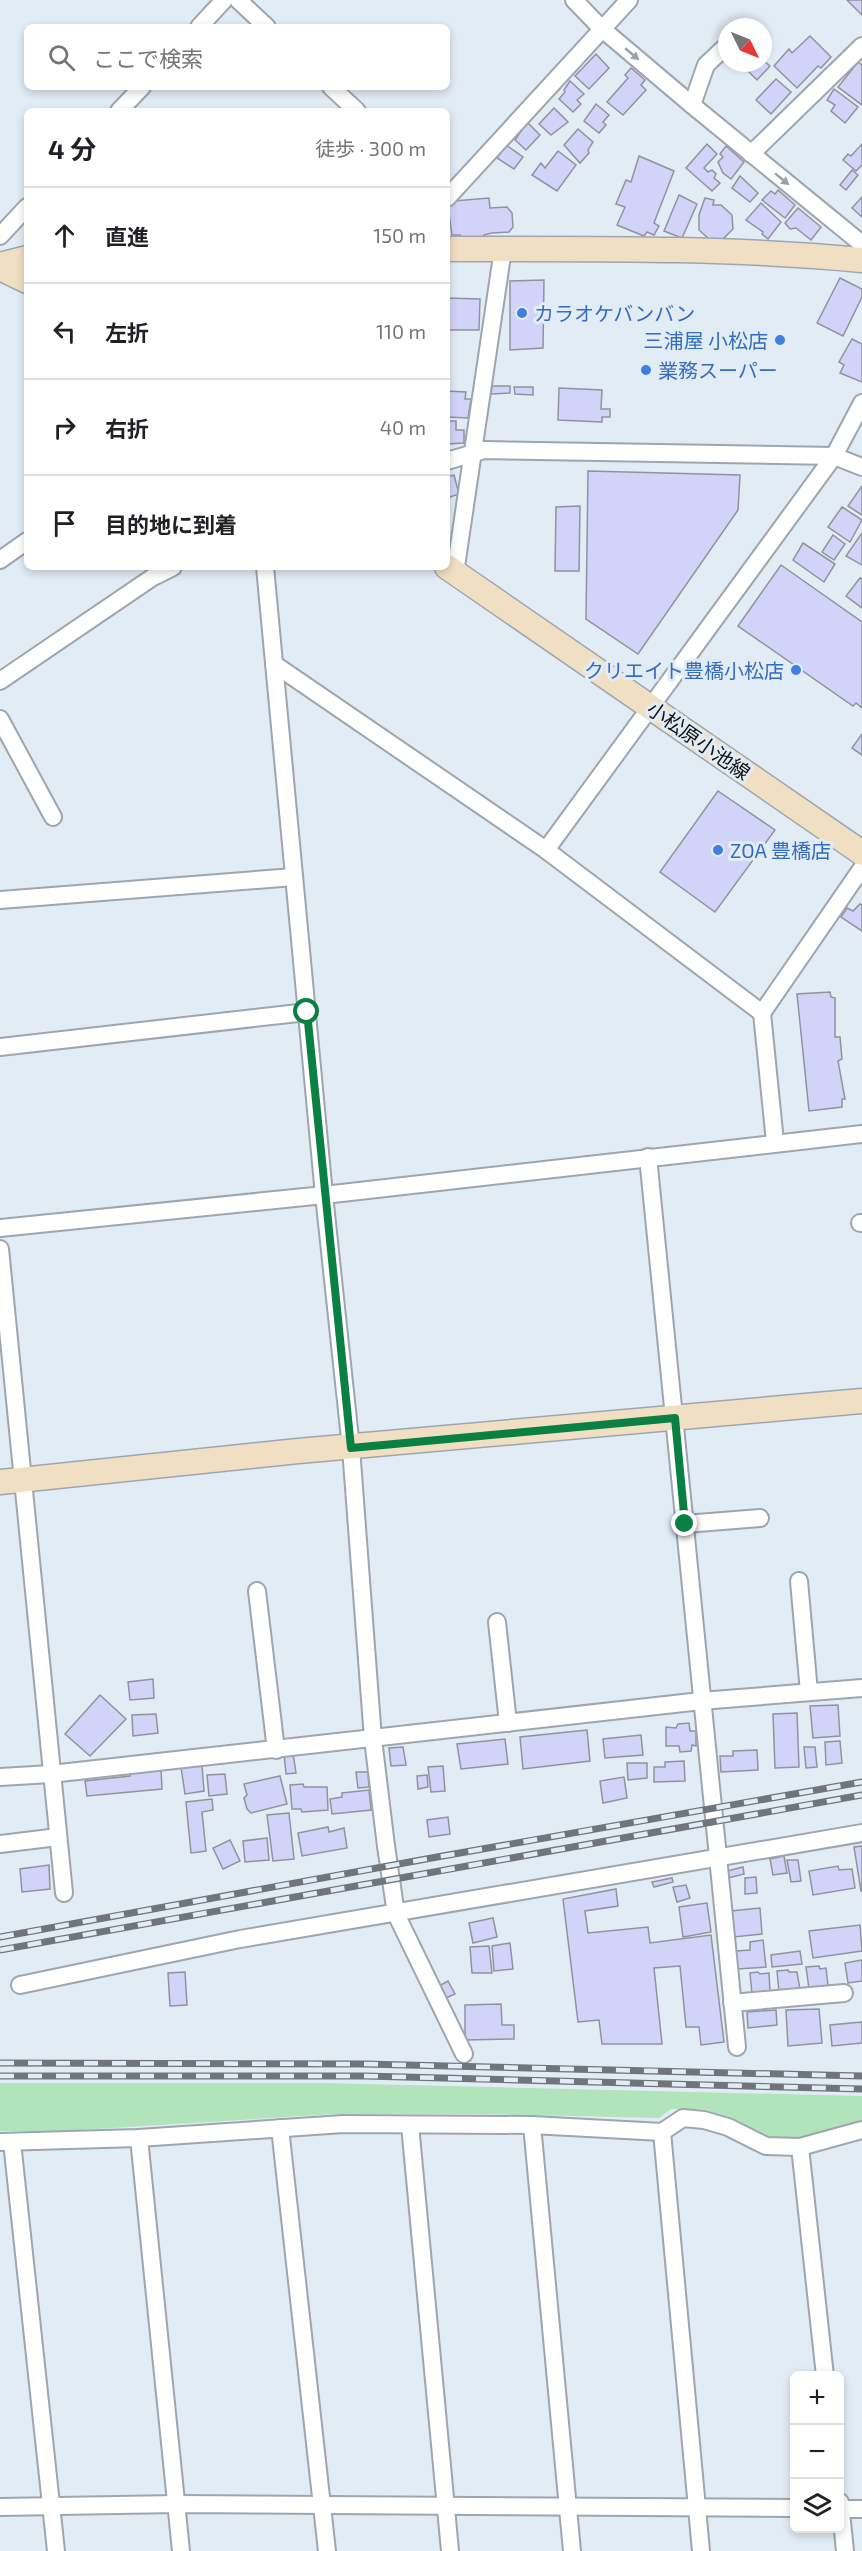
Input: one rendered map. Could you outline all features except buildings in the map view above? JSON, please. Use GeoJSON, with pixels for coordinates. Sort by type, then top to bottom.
{"type":"FeatureCollection","features":[{"type":"Feature","properties":{"kind":"street"},"geometry":{"type":"LineString","coordinates":[[201,24],[224,0]]}},
{"type":"Feature","properties":{"kind":"street"},"geometry":{"type":"LineString","coordinates":[[238,0],[264,24]]}},
{"type":"Feature","properties":{"kind":"street"},"geometry":{"type":"LineString","coordinates":[[574,0],[601,28],[862,244]]}},
{"type":"Feature","properties":{"kind":"street"},"geometry":{"type":"LineString","coordinates":[[450,193],[629,0]]}},
{"type":"Feature","properties":{"kind":"street"},"geometry":{"type":"LineString","coordinates":[[751,154],[862,46]]}},
{"type":"Feature","properties":{"kind":"street"},"geometry":{"type":"LineString","coordinates":[[692,105],[706,66],[718,54]]}},
{"type":"Feature","properties":{"kind":"street"},"geometry":{"type":"LineString","coordinates":[[122,108],[138,90]]}},
{"type":"Feature","properties":{"kind":"street"},"geometry":{"type":"LineString","coordinates":[[334,90],[354,108]]}},
{"type":"Feature","properties":{"kind":"street"},"geometry":{"type":"LineString","coordinates":[[0,236],[24,210]]}},
{"type":"Feature","properties":{"kind":"street"},"geometry":{"type":"LineString","coordinates":[[450,249],[623,249],[764,253],[862,260]]}},
{"type":"Feature","properties":{"kind":"street"},"geometry":{"type":"LineString","coordinates":[[451,570],[474,453],[503,249]]}},
{"type":"Feature","properties":{"kind":"street"},"geometry":{"type":"LineString","coordinates":[[0,267],[24,259]]}},
{"type":"Feature","properties":{"kind":"street"},"geometry":{"type":"LineString","coordinates":[[0,267],[24,279]]}},
{"type":"Feature","properties":{"kind":"street"},"geometry":{"type":"LineString","coordinates":[[546,850],[834,456],[862,403]]}},
{"type":"Feature","properties":{"kind":"street"},"geometry":{"type":"LineString","coordinates":[[450,460],[484,450],[834,456],[862,467]]}},
{"type":"Feature","properties":{"kind":"street"},"geometry":{"type":"LineString","coordinates":[[0,560],[24,543]]}},
{"type":"Feature","properties":{"kind":"street"},"geometry":{"type":"LineString","coordinates":[[0,681],[168,570]]}},
{"type":"Feature","properties":{"kind":"street"},"geometry":{"type":"LineString","coordinates":[[265,570],[324,1195],[351,1448],[373,1739],[396,1914],[464,2054]]}},
{"type":"Feature","properties":{"kind":"street","name":"小松原小池線"},"geometry":{"type":"LineString","coordinates":[[451,570],[862,853]]}},
{"type":"Feature","properties":{"kind":"street"},"geometry":{"type":"LineString","coordinates":[[274,664],[546,850],[762,1012]]}},
{"type":"Feature","properties":{"kind":"street"},"geometry":{"type":"LineString","coordinates":[[0,719],[53,817]]}},
{"type":"Feature","properties":{"kind":"street"},"geometry":{"type":"LineString","coordinates":[[775,1142],[762,1012],[862,868]]}},
{"type":"Feature","properties":{"kind":"street"},"geometry":{"type":"LineString","coordinates":[[0,900],[294,877]]}},
{"type":"Feature","properties":{"kind":"street"},"geometry":{"type":"LineString","coordinates":[[0,1047],[307,1012]]}},
{"type":"Feature","properties":{"kind":"street"},"geometry":{"type":"LineString","coordinates":[[0,1228],[324,1195],[775,1142],[862,1134]]}},
{"type":"Feature","properties":{"kind":"street"},"geometry":{"type":"LineString","coordinates":[[648,1157],[736,2047]]}},
{"type":"Feature","properties":{"kind":"street"},"geometry":{"type":"LineString","coordinates":[[0,1249],[11,1481],[51,1774],[64,1893]]}},
{"type":"Feature","properties":{"kind":"street"},"geometry":{"type":"LineString","coordinates":[[11,1481],[862,1401]]}},
{"type":"Feature","properties":{"kind":"street"},"geometry":{"type":"LineString","coordinates":[[685,1524],[760,1518]]}},
{"type":"Feature","properties":{"kind":"street"},"geometry":{"type":"LineString","coordinates":[[799,1581],[809,1692]]}},
{"type":"Feature","properties":{"kind":"street"},"geometry":{"type":"LineString","coordinates":[[257,1591],[276,1750]]}},
{"type":"Feature","properties":{"kind":"street"},"geometry":{"type":"LineString","coordinates":[[497,1622],[508,1723]]}},
{"type":"Feature","properties":{"kind":"street"},"geometry":{"type":"LineString","coordinates":[[0,1778],[276,1750],[701,1701],[862,1688]]}},
{"type":"Feature","properties":{"kind":"street"},"geometry":{"type":"LineString","coordinates":[[20,1985],[240,1939],[717,1860],[862,1833]]}},
{"type":"Feature","properties":{"kind":"street"},"geometry":{"type":"LineString","coordinates":[[0,1844],[58,1838]]}},
{"type":"Feature","properties":{"kind":"street"},"geometry":{"type":"LineString","coordinates":[[732,2003],[844,1993]]}},
{"type":"Feature","properties":{"kind":"street"},"geometry":{"type":"LineString","coordinates":[[56,2551],[6,2142],[139,2138],[343,2124],[532,2125],[662,2132],[683,2118],[704,2120],[728,2127],[766,2146],[800,2147],[862,2130]]}},
{"type":"Feature","properties":{"kind":"street"},"geometry":{"type":"LineString","coordinates":[[410,2125],[450,2551]]}},
{"type":"Feature","properties":{"kind":"street"},"geometry":{"type":"LineString","coordinates":[[532,2125],[572,2551]]}},
{"type":"Feature","properties":{"kind":"street"},"geometry":{"type":"LineString","coordinates":[[280,2128],[327,2551]]}},
{"type":"Feature","properties":{"kind":"street"},"geometry":{"type":"LineString","coordinates":[[662,2132],[701,2551]]}},
{"type":"Feature","properties":{"kind":"street"},"geometry":{"type":"LineString","coordinates":[[139,2138],[181,2551]]}},
{"type":"Feature","properties":{"kind":"street"},"geometry":{"type":"LineString","coordinates":[[800,2147],[824,2371]]}},
{"type":"Feature","properties":{"kind":"street"},"geometry":{"type":"LineString","coordinates":[[0,2507],[176,2504],[445,2508],[790,2508]]}},
{"type":"Feature","properties":{"kind":"street"},"geometry":{"type":"LineString","coordinates":[[844,2507],[862,2509]]}},
{"type":"Feature","properties":{"kind":"street"},"geometry":{"type":"LineString","coordinates":[[843,2533],[845,2551]]}},
{"type":"Feature","properties":{"kind":"green space"},"geometry":{"type":"Polygon","coordinates":[[[0,2083],[321,2083],[862,2096],[862,2120],[794,2140],[769,2138],[729,2117],[703,2109],[671,2109],[659,2118],[481,2114],[335,2114],[65,2131],[0,2131],[0,2083]]]}},
{"type":"Feature","properties":{"kind":"railway"},"geometry":{"type":"LineString","coordinates":[[0,1937],[862,1782]]}},
{"type":"Feature","properties":{"kind":"railway"},"geometry":{"type":"LineString","coordinates":[[0,1950],[862,1795]]}},
{"type":"Feature","properties":{"kind":"railway"},"geometry":{"type":"LineString","coordinates":[[0,2063],[365,2064],[862,2076]]}},
{"type":"Feature","properties":{"kind":"railway"},"geometry":{"type":"LineString","coordinates":[[0,2076],[365,2076],[862,2089]]}},
{"type":"Feature","properties":{"kind":"place","name":"カラオケバンバン"},"geometry":{"type":"Point","coordinates":[522,313]}},
{"type":"Feature","properties":{"kind":"place","name":"三浦屋 小松店"},"geometry":{"type":"Point","coordinates":[780,340]}},
{"type":"Feature","properties":{"kind":"place","name":"業務スーパー"},"geometry":{"type":"Point","coordinates":[646,370]}},
{"type":"Feature","properties":{"kind":"place","name":"クリエイト豊橋小松店"},"geometry":{"type":"Point","coordinates":[796,670]}},
{"type":"Feature","properties":{"kind":"place","name":"ZOA 豊橋店"},"geometry":{"type":"Point","coordinates":[718,850]}},
{"type":"Feature","properties":{"kind":"route"},"geometry":{"type":"LineString","coordinates":[[307,1012],[351,1448],[675,1418],[685,1524]]}}]}
